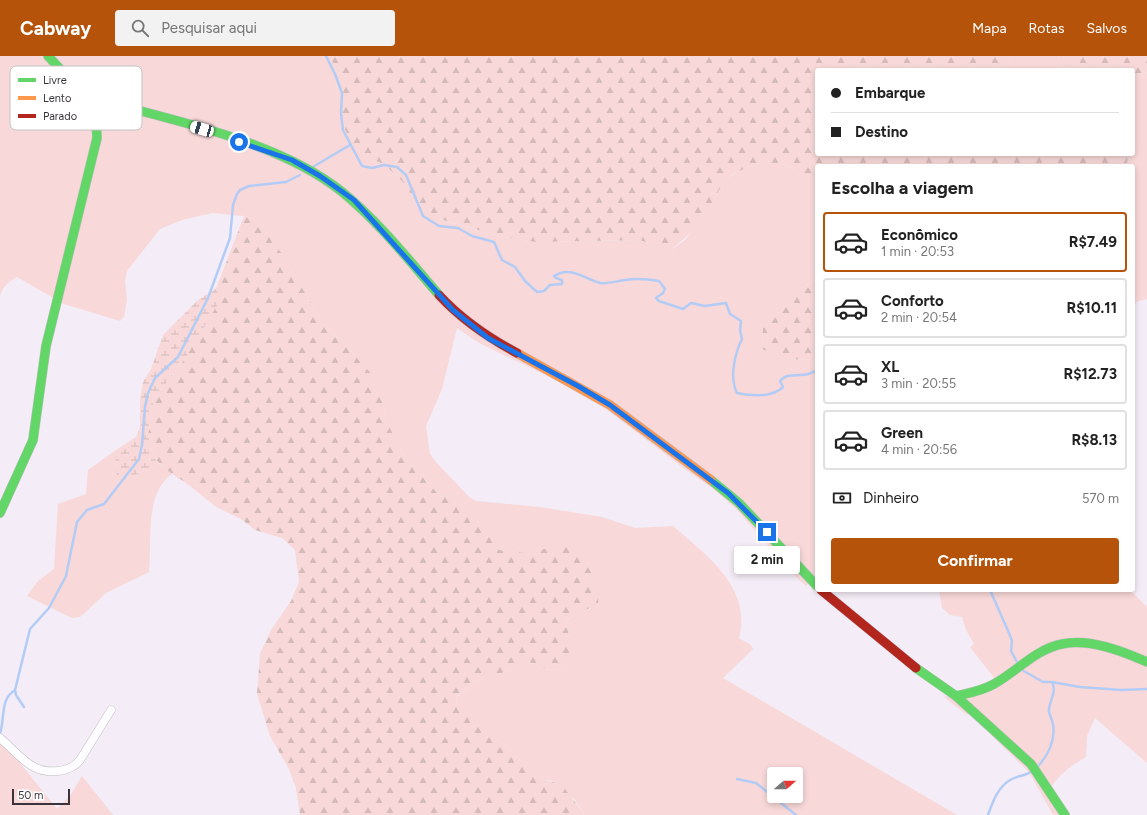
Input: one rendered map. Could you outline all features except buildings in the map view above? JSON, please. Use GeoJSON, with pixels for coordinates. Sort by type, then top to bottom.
{"type":"FeatureCollection","features":[{"type":"Feature","properties":{"kind":"street"},"geometry":{"type":"LineString","coordinates":[[48,56],[58,66]]}},
{"type":"Feature","properties":{"kind":"street"},"geometry":{"type":"LineString","coordinates":[[142,112],[216,133],[292,160],[320,176],[359,205],[453,310],[471,326],[488,338],[578,386],[610,405],[715,483],[739,503],[815,584]]}},
{"type":"Feature","properties":{"kind":"street"},"geometry":{"type":"LineString","coordinates":[[0,513],[33,440],[46,346],[97,138],[97,130]]}},
{"type":"Feature","properties":{"kind":"street"},"geometry":{"type":"LineString","coordinates":[[823,592],[920,671],[956,696],[1031,764],[1065,815]]}},
{"type":"Feature","properties":{"kind":"street"},"geometry":{"type":"LineString","coordinates":[[956,696],[984,689],[1044,651],[1062,644],[1085,644],[1117,649],[1147,662]]}},
{"type":"Feature","properties":{"kind":"street"},"geometry":{"type":"LineString","coordinates":[[0,738],[35,767],[54,770],[68,770],[75,766],[80,760],[111,710]]}},
{"type":"Feature","properties":{"kind":"green space"},"geometry":{"type":"Polygon","coordinates":[[[0,56],[330,56],[337,73],[338,94],[368,158],[384,164],[402,181],[412,196],[442,220],[503,237],[536,242],[640,240],[670,251],[686,239],[726,180],[740,170],[765,162],[778,163],[789,167],[801,175],[815,199],[815,276],[805,289],[763,328],[762,349],[784,359],[815,360],[815,578],[806,586],[796,577],[737,510],[715,490],[686,470],[606,409],[554,379],[479,343],[457,328],[442,389],[426,426],[430,454],[470,498],[477,501],[540,507],[602,517],[635,528],[673,526],[712,561],[733,588],[739,603],[741,620],[739,638],[751,645],[753,649],[723,678],[957,815],[585,815],[574,799],[552,781],[541,779],[533,775],[511,750],[473,721],[456,704],[457,697],[475,682],[507,671],[524,661],[550,670],[562,668],[570,664],[570,638],[565,622],[576,614],[590,609],[539,550],[533,554],[499,550],[486,530],[478,521],[449,497],[437,493],[406,459],[384,417],[386,406],[375,390],[375,378],[343,342],[325,327],[282,254],[259,222],[244,216],[212,213],[182,220],[160,229],[127,271],[125,282],[127,299],[124,317],[120,321],[64,304],[17,277],[4,287],[0,297],[0,56]]]}},
{"type":"Feature","properties":{"kind":"green space"},"geometry":{"type":"Polygon","coordinates":[[[330,56],[1011,56],[1006,68],[815,68],[815,156],[1128,156],[1127,164],[815,164],[815,199],[806,183],[793,169],[785,165],[764,163],[741,170],[728,178],[722,185],[702,220],[670,251],[640,240],[536,242],[503,237],[443,220],[424,208],[412,196],[402,181],[384,164],[368,158],[354,148],[344,127],[338,94],[337,73],[330,56]]]}},
{"type":"Feature","properties":{"kind":"green space"},"geometry":{"type":"Polygon","coordinates":[[[1011,56],[1059,56],[1073,68],[1006,68],[1011,56]]]}},
{"type":"Feature","properties":{"kind":"green space"},"geometry":{"type":"Polygon","coordinates":[[[1059,56],[1147,56],[1147,72],[1135,77],[1135,68],[1073,68],[1059,56]]]}},
{"type":"Feature","properties":{"kind":"green space"},"geometry":{"type":"Polygon","coordinates":[[[1147,72],[1147,299],[1135,303],[1135,164],[1127,164],[1128,156],[1135,156],[1135,77],[1147,72]]]}},
{"type":"Feature","properties":{"kind":"green space"},"geometry":{"type":"Polygon","coordinates":[[[244,216],[259,222],[282,254],[325,327],[343,342],[375,378],[375,390],[386,406],[384,417],[406,459],[437,493],[449,497],[478,521],[486,530],[499,550],[533,554],[539,550],[570,544],[586,564],[594,578],[597,586],[598,603],[573,616],[565,622],[570,638],[570,664],[562,668],[550,670],[524,661],[507,671],[475,682],[457,696],[456,703],[473,721],[511,750],[533,775],[559,784],[565,789],[585,815],[300,815],[296,788],[289,769],[270,736],[257,694],[260,654],[271,630],[291,601],[299,582],[295,550],[282,538],[255,530],[241,519],[216,507],[189,485],[168,471],[154,458],[148,434],[154,399],[186,357],[199,333],[244,216]]]}},
{"type":"Feature","properties":{"kind":"green space"},"geometry":{"type":"Polygon","coordinates":[[[815,276],[815,360],[784,359],[762,349],[763,328],[805,289],[815,276]]]}},
{"type":"Feature","properties":{"kind":"green space"},"geometry":{"type":"Polygon","coordinates":[[[217,288],[218,304],[186,357],[154,399],[148,434],[154,458],[160,464],[126,479],[118,479],[115,469],[116,450],[136,437],[140,427],[140,400],[143,382],[151,369],[163,335],[198,300],[217,288]]]}},
{"type":"Feature","properties":{"kind":"green space"},"geometry":{"type":"Polygon","coordinates":[[[116,450],[115,469],[118,479],[126,479],[160,464],[172,474],[163,482],[153,505],[150,533],[149,572],[106,593],[80,617],[72,618],[27,596],[38,581],[54,569],[58,504],[86,494],[88,470],[116,450]]]}},
{"type":"Feature","properties":{"kind":"green space"},"geometry":{"type":"Polygon","coordinates":[[[939,592],[1132,592],[1147,607],[1147,763],[1095,718],[1087,736],[1086,757],[1064,772],[1047,793],[1059,815],[1053,815],[1029,772],[995,739],[970,711],[967,715],[944,697],[962,693],[995,679],[970,647],[974,644],[966,630],[962,617],[950,615],[942,608],[939,592]]]}},
{"type":"Feature","properties":{"kind":"green space"},"geometry":{"type":"Polygon","coordinates":[[[0,738],[57,809],[70,796],[82,776],[113,815],[0,815],[0,738]]]}},
{"type":"Feature","properties":{"kind":"waterway"},"geometry":{"type":"LineString","coordinates":[[326,56],[342,93],[341,113],[343,130],[362,166],[372,168],[384,165],[397,167],[406,175],[423,216],[439,226],[458,228],[472,236],[494,242],[502,260],[515,267],[525,281],[537,292],[544,291],[550,285],[562,284],[562,280],[554,276],[566,272],[572,272],[600,283],[610,283],[633,279],[659,281],[665,289],[663,293],[656,298],[659,301],[683,309],[691,303],[705,306],[726,303],[730,314],[741,321],[740,330],[742,339],[735,358],[733,373],[733,380],[737,393],[748,395],[767,395],[778,391],[783,387],[780,381],[783,378],[793,375],[804,375],[815,371]]}},
{"type":"Feature","properties":{"kind":"waterway"},"geometry":{"type":"LineString","coordinates":[[311,168],[350,145]]}},
{"type":"Feature","properties":{"kind":"waterway"},"geometry":{"type":"LineString","coordinates":[[24,707],[16,695],[15,690],[30,629],[49,608],[66,576],[77,522],[87,510],[104,504],[139,459],[148,393],[155,378],[178,357],[208,298],[230,238],[233,205],[237,194],[240,190],[249,186],[286,182],[300,175]]}},
{"type":"Feature","properties":{"kind":"waterway"},"geometry":{"type":"LineString","coordinates":[[991,592],[1009,633],[1012,641],[1011,651],[1018,664]]}},
{"type":"Feature","properties":{"kind":"waterway"},"geometry":{"type":"LineString","coordinates":[[1022,670],[1043,682],[1121,690],[1147,689]]}},
{"type":"Feature","properties":{"kind":"waterway"},"geometry":{"type":"LineString","coordinates":[[1038,766],[1048,752],[1054,730],[1049,711],[1054,692],[1052,682]]}},
{"type":"Feature","properties":{"kind":"waterway"},"geometry":{"type":"LineString","coordinates":[[0,734],[7,698],[15,690]]}},
{"type":"Feature","properties":{"kind":"waterway"},"geometry":{"type":"LineString","coordinates":[[988,815],[994,799],[1003,786],[1012,779],[1032,771]]}},
{"type":"Feature","properties":{"kind":"waterway"},"geometry":{"type":"LineString","coordinates":[[737,779],[756,783],[796,815]]}},
{"type":"Feature","properties":{"kind":"traffic: fast"},"geometry":{"type":"LineString","coordinates":[[48,56],[57,66]]}},
{"type":"Feature","properties":{"kind":"traffic: fast"},"geometry":{"type":"LineString","coordinates":[[142,111],[190,124],[256,145],[287,158],[316,174],[341,191],[368,215],[439,295]]}},
{"type":"Feature","properties":{"kind":"traffic: fast"},"geometry":{"type":"LineString","coordinates":[[0,513],[33,440],[46,346],[97,138],[97,130]]}},
{"type":"Feature","properties":{"kind":"traffic: fast"},"geometry":{"type":"LineString","coordinates":[[711,480],[739,503],[815,584]]}},
{"type":"Feature","properties":{"kind":"traffic: fast"},"geometry":{"type":"LineString","coordinates":[[916,668],[956,696],[985,688],[1002,679],[1035,656],[1062,644],[1094,644],[1116,650],[1147,662]]}},
{"type":"Feature","properties":{"kind":"traffic: fast"},"geometry":{"type":"LineString","coordinates":[[956,696],[1031,764],[1065,815]]}},
{"type":"Feature","properties":{"kind":"traffic: slow"},"geometry":{"type":"LineString","coordinates":[[517,353],[610,405],[711,480]]}},
{"type":"Feature","properties":{"kind":"traffic: jam"},"geometry":{"type":"LineString","coordinates":[[439,295],[475,327],[495,341],[517,353]]}},
{"type":"Feature","properties":{"kind":"traffic: jam"},"geometry":{"type":"LineString","coordinates":[[823,592],[916,668]]}},
{"type":"Feature","properties":{"kind":"route"},"geometry":{"type":"LineString","coordinates":[[239,142],[292,160],[320,176],[354,200],[453,310],[471,326],[488,338],[557,374],[610,405],[728,493],[767,532]]}}]}
